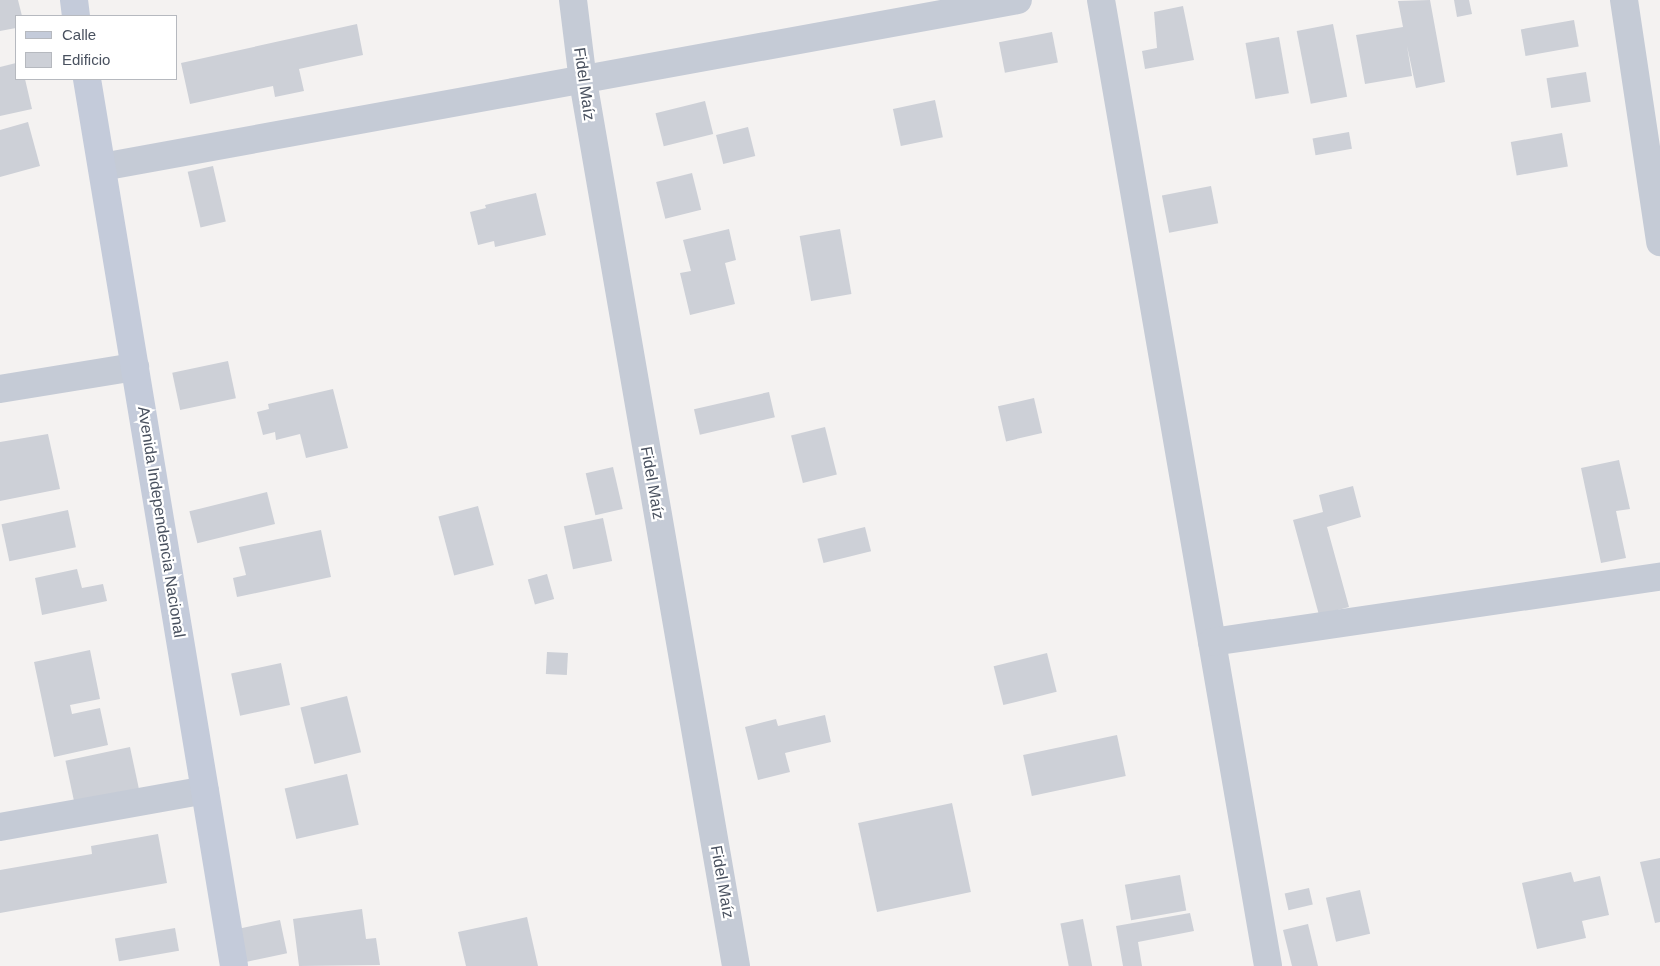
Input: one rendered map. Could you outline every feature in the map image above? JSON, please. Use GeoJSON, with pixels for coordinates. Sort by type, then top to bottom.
{"type":"FeatureCollection","features":[{"type":"Feature","properties":{"kind":"main road"},"geometry":{"type":"LineString","coordinates":[[74,0],[76,15]]}},
{"type":"Feature","properties":{"kind":"main road","name":"Avenida Independencia Nacional"},"geometry":{"type":"LineString","coordinates":[[87,80],[234,966]]}},
{"type":"Feature","properties":{"kind":"street","name":"Fidel Maíz"},"geometry":{"type":"LineString","coordinates":[[573,0],[583,82],[736,966]]}},
{"type":"Feature","properties":{"kind":"street"},"geometry":{"type":"LineString","coordinates":[[102,167],[583,82],[1018,0]]}},
{"type":"Feature","properties":{"kind":"street"},"geometry":{"type":"LineString","coordinates":[[1101,0],[1268,966]]}},
{"type":"Feature","properties":{"kind":"street"},"geometry":{"type":"LineString","coordinates":[[1624,0],[1660,242]]}},
{"type":"Feature","properties":{"kind":"street"},"geometry":{"type":"LineString","coordinates":[[0,389],[135,367]]}},
{"type":"Feature","properties":{"kind":"street"},"geometry":{"type":"LineString","coordinates":[[1212,642],[1660,577]]}},
{"type":"Feature","properties":{"kind":"street"},"geometry":{"type":"LineString","coordinates":[[0,827],[205,790]]}},
{"type":"Feature","properties":{"kind":"building"},"geometry":{"type":"Polygon","coordinates":[[[0,0],[18,0],[22,15],[15,15],[15,28],[0,31],[0,0]]]}},
{"type":"Feature","properties":{"kind":"building"},"geometry":{"type":"Polygon","coordinates":[[[1430,0],[1445,82],[1416,88],[1407,46],[1412,76],[1365,84],[1356,35],[1403,27],[1398,1],[1430,0]]]}},
{"type":"Feature","properties":{"kind":"building"},"geometry":{"type":"Polygon","coordinates":[[[1454,0],[1469,0],[1472,14],[1457,17],[1454,0]]]}},
{"type":"Feature","properties":{"kind":"building"},"geometry":{"type":"Polygon","coordinates":[[[1183,6],[1194,60],[1145,69],[1142,51],[1157,48],[1154,12],[1183,6]]]}},
{"type":"Feature","properties":{"kind":"building"},"geometry":{"type":"Polygon","coordinates":[[[1574,20],[1579,47],[1526,56],[1521,29],[1574,20]]]}},
{"type":"Feature","properties":{"kind":"building"},"geometry":{"type":"Polygon","coordinates":[[[357,24],[363,55],[299,69],[304,91],[275,97],[273,86],[190,104],[181,63],[357,24]]]}},
{"type":"Feature","properties":{"kind":"building"},"geometry":{"type":"Polygon","coordinates":[[[1333,24],[1347,97],[1311,104],[1297,31],[1333,24]]]}},
{"type":"Feature","properties":{"kind":"building"},"geometry":{"type":"Polygon","coordinates":[[[1052,32],[1058,62],[1005,73],[999,42],[1052,32]]]}},
{"type":"Feature","properties":{"kind":"building"},"geometry":{"type":"Polygon","coordinates":[[[1279,37],[1289,93],[1255,99],[1246,43],[1279,37]]]}},
{"type":"Feature","properties":{"kind":"building"},"geometry":{"type":"Polygon","coordinates":[[[15,63],[15,80],[25,80],[32,109],[0,116],[0,67],[15,63]]]}},
{"type":"Feature","properties":{"kind":"building"},"geometry":{"type":"Polygon","coordinates":[[[1586,72],[1591,102],[1551,108],[1546,78],[1586,72]]]}},
{"type":"Feature","properties":{"kind":"building"},"geometry":{"type":"Polygon","coordinates":[[[935,100],[943,137],[901,146],[893,109],[935,100]]]}},
{"type":"Feature","properties":{"kind":"building"},"geometry":{"type":"Polygon","coordinates":[[[705,101],[713,134],[664,146],[656,113],[705,101]]]}},
{"type":"Feature","properties":{"kind":"building"},"geometry":{"type":"Polygon","coordinates":[[[28,122],[40,166],[0,177],[0,130],[28,122]]]}},
{"type":"Feature","properties":{"kind":"building"},"geometry":{"type":"Polygon","coordinates":[[[748,127],[755,156],[723,164],[716,135],[748,127]]]}},
{"type":"Feature","properties":{"kind":"building"},"geometry":{"type":"Polygon","coordinates":[[[1349,132],[1352,149],[1316,155],[1313,138],[1349,132]]]}},
{"type":"Feature","properties":{"kind":"building"},"geometry":{"type":"Polygon","coordinates":[[[1562,133],[1568,166],[1517,176],[1511,142],[1562,133]]]}},
{"type":"Feature","properties":{"kind":"building"},"geometry":{"type":"Polygon","coordinates":[[[213,166],[226,222],[200,227],[188,172],[213,166]]]}},
{"type":"Feature","properties":{"kind":"building"},"geometry":{"type":"Polygon","coordinates":[[[692,173],[701,210],[665,219],[656,182],[692,173]]]}},
{"type":"Feature","properties":{"kind":"building"},"geometry":{"type":"Polygon","coordinates":[[[1211,186],[1218,223],[1169,233],[1162,196],[1211,186]]]}},
{"type":"Feature","properties":{"kind":"building"},"geometry":{"type":"Polygon","coordinates":[[[536,193],[546,235],[495,247],[494,241],[478,245],[470,212],[486,208],[485,205],[536,193]]]}},
{"type":"Feature","properties":{"kind":"building"},"geometry":{"type":"Polygon","coordinates":[[[729,229],[736,260],[725,263],[735,304],[690,315],[680,273],[691,271],[683,240],[729,229]]]}},
{"type":"Feature","properties":{"kind":"building"},"geometry":{"type":"Polygon","coordinates":[[[840,229],[851,294],[811,301],[800,236],[840,229]]]}},
{"type":"Feature","properties":{"kind":"building"},"geometry":{"type":"Polygon","coordinates":[[[228,361],[236,398],[180,410],[172,373],[228,361]]]}},
{"type":"Feature","properties":{"kind":"building"},"geometry":{"type":"Polygon","coordinates":[[[333,389],[348,448],[306,458],[300,434],[276,440],[275,432],[263,435],[257,412],[269,409],[268,404],[333,389]]]}},
{"type":"Feature","properties":{"kind":"building"},"geometry":{"type":"Polygon","coordinates":[[[769,392],[775,417],[700,435],[694,409],[769,392]]]}},
{"type":"Feature","properties":{"kind":"building"},"geometry":{"type":"Polygon","coordinates":[[[1034,398],[1042,433],[1006,441],[998,406],[1034,398]]]}},
{"type":"Feature","properties":{"kind":"building"},"geometry":{"type":"Polygon","coordinates":[[[825,427],[837,475],[803,483],[791,435],[825,427]]]}},
{"type":"Feature","properties":{"kind":"building"},"geometry":{"type":"Polygon","coordinates":[[[48,434],[60,489],[0,501],[0,442],[48,434]]]}},
{"type":"Feature","properties":{"kind":"building"},"geometry":{"type":"Polygon","coordinates":[[[1619,460],[1630,509],[1616,511],[1626,558],[1601,563],[1581,468],[1619,460]]]}},
{"type":"Feature","properties":{"kind":"building"},"geometry":{"type":"Polygon","coordinates":[[[613,467],[623,509],[595,515],[586,473],[613,467]]]}},
{"type":"Feature","properties":{"kind":"building"},"geometry":{"type":"Polygon","coordinates":[[[1353,486],[1361,517],[1327,527],[1349,607],[1319,615],[1293,520],[1323,512],[1319,495],[1353,486]]]}},
{"type":"Feature","properties":{"kind":"building"},"geometry":{"type":"Polygon","coordinates":[[[267,492],[275,524],[197,543],[189,511],[267,492]]]}},
{"type":"Feature","properties":{"kind":"building"},"geometry":{"type":"Polygon","coordinates":[[[478,506],[494,565],[454,576],[438,517],[478,506]]]}},
{"type":"Feature","properties":{"kind":"building"},"geometry":{"type":"Polygon","coordinates":[[[68,510],[76,547],[9,561],[1,524],[68,510]]]}},
{"type":"Feature","properties":{"kind":"building"},"geometry":{"type":"Polygon","coordinates":[[[603,518],[612,561],[573,569],[564,526],[603,518]]]}},
{"type":"Feature","properties":{"kind":"building"},"geometry":{"type":"Polygon","coordinates":[[[865,527],[871,551],[824,563],[817,539],[865,527]]]}},
{"type":"Feature","properties":{"kind":"building"},"geometry":{"type":"Polygon","coordinates":[[[321,530],[331,577],[237,597],[233,578],[246,575],[239,547],[321,530]]]}},
{"type":"Feature","properties":{"kind":"building"},"geometry":{"type":"Polygon","coordinates":[[[77,569],[82,588],[103,584],[107,601],[42,615],[35,578],[77,569]]]}},
{"type":"Feature","properties":{"kind":"building"},"geometry":{"type":"Polygon","coordinates":[[[547,574],[554,599],[535,605],[528,580],[547,574]]]}},
{"type":"Feature","properties":{"kind":"building"},"geometry":{"type":"Polygon","coordinates":[[[90,650],[100,699],[70,705],[72,714],[100,708],[108,745],[54,757],[34,662],[90,650]]]}},
{"type":"Feature","properties":{"kind":"building"},"geometry":{"type":"Polygon","coordinates":[[[547,652],[568,653],[567,675],[546,674],[547,652]]]}},
{"type":"Feature","properties":{"kind":"building"},"geometry":{"type":"Polygon","coordinates":[[[1047,653],[1057,692],[1003,705],[994,666],[1047,653]]]}},
{"type":"Feature","properties":{"kind":"building"},"geometry":{"type":"Polygon","coordinates":[[[281,663],[290,705],[240,716],[231,674],[281,663]]]}},
{"type":"Feature","properties":{"kind":"building"},"geometry":{"type":"Polygon","coordinates":[[[347,696],[361,752],[314,764],[300,708],[347,696]]]}},
{"type":"Feature","properties":{"kind":"building"},"geometry":{"type":"Polygon","coordinates":[[[825,715],[831,742],[785,753],[790,772],[758,780],[745,727],[776,719],[778,726],[825,715]]]}},
{"type":"Feature","properties":{"kind":"building"},"geometry":{"type":"Polygon","coordinates":[[[1117,735],[1126,776],[1032,796],[1023,755],[1117,735]]]}},
{"type":"Feature","properties":{"kind":"building"},"geometry":{"type":"Polygon","coordinates":[[[130,747],[139,789],[74,803],[65,761],[130,747]]]}},
{"type":"Feature","properties":{"kind":"building"},"geometry":{"type":"Polygon","coordinates":[[[347,774],[359,825],[296,839],[285,788],[347,774]]]}},
{"type":"Feature","properties":{"kind":"building"},"geometry":{"type":"Polygon","coordinates":[[[952,803],[971,892],[877,912],[858,823],[952,803]]]}},
{"type":"Feature","properties":{"kind":"building"},"geometry":{"type":"Polygon","coordinates":[[[158,834],[167,883],[0,913],[0,870],[92,854],[91,846],[158,834]]]}},
{"type":"Feature","properties":{"kind":"building"},"geometry":{"type":"Polygon","coordinates":[[[1660,858],[1660,922],[1655,923],[1640,862],[1660,858]]]}},
{"type":"Feature","properties":{"kind":"building"},"geometry":{"type":"Polygon","coordinates":[[[1571,872],[1574,882],[1600,876],[1609,915],[1582,921],[1586,938],[1537,949],[1522,883],[1571,872]]]}},
{"type":"Feature","properties":{"kind":"building"},"geometry":{"type":"Polygon","coordinates":[[[1180,875],[1186,910],[1131,920],[1125,885],[1180,875]]]}},
{"type":"Feature","properties":{"kind":"building"},"geometry":{"type":"Polygon","coordinates":[[[1309,888],[1313,905],[1288,910],[1285,894],[1309,888]]]}},
{"type":"Feature","properties":{"kind":"building"},"geometry":{"type":"Polygon","coordinates":[[[1360,890],[1370,934],[1336,942],[1326,898],[1360,890]]]}},
{"type":"Feature","properties":{"kind":"building"},"geometry":{"type":"Polygon","coordinates":[[[362,909],[366,939],[376,938],[380,965],[299,966],[293,919],[362,909]]]}},
{"type":"Feature","properties":{"kind":"building"},"geometry":{"type":"Polygon","coordinates":[[[1190,913],[1194,931],[1138,942],[1142,966],[1123,966],[1116,926],[1190,913]]]}},
{"type":"Feature","properties":{"kind":"building"},"geometry":{"type":"Polygon","coordinates":[[[527,917],[538,966],[466,966],[458,932],[527,917]]]}},
{"type":"Feature","properties":{"kind":"building"},"geometry":{"type":"Polygon","coordinates":[[[1083,919],[1092,966],[1069,966],[1060,923],[1083,919]]]}},
{"type":"Feature","properties":{"kind":"building"},"geometry":{"type":"Polygon","coordinates":[[[280,920],[287,953],[246,962],[239,929],[280,920]]]}},
{"type":"Feature","properties":{"kind":"building"},"geometry":{"type":"Polygon","coordinates":[[[1308,924],[1318,966],[1292,966],[1283,930],[1308,924]]]}},
{"type":"Feature","properties":{"kind":"building"},"geometry":{"type":"Polygon","coordinates":[[[175,928],[179,951],[119,961],[115,939],[175,928]]]}}]}
